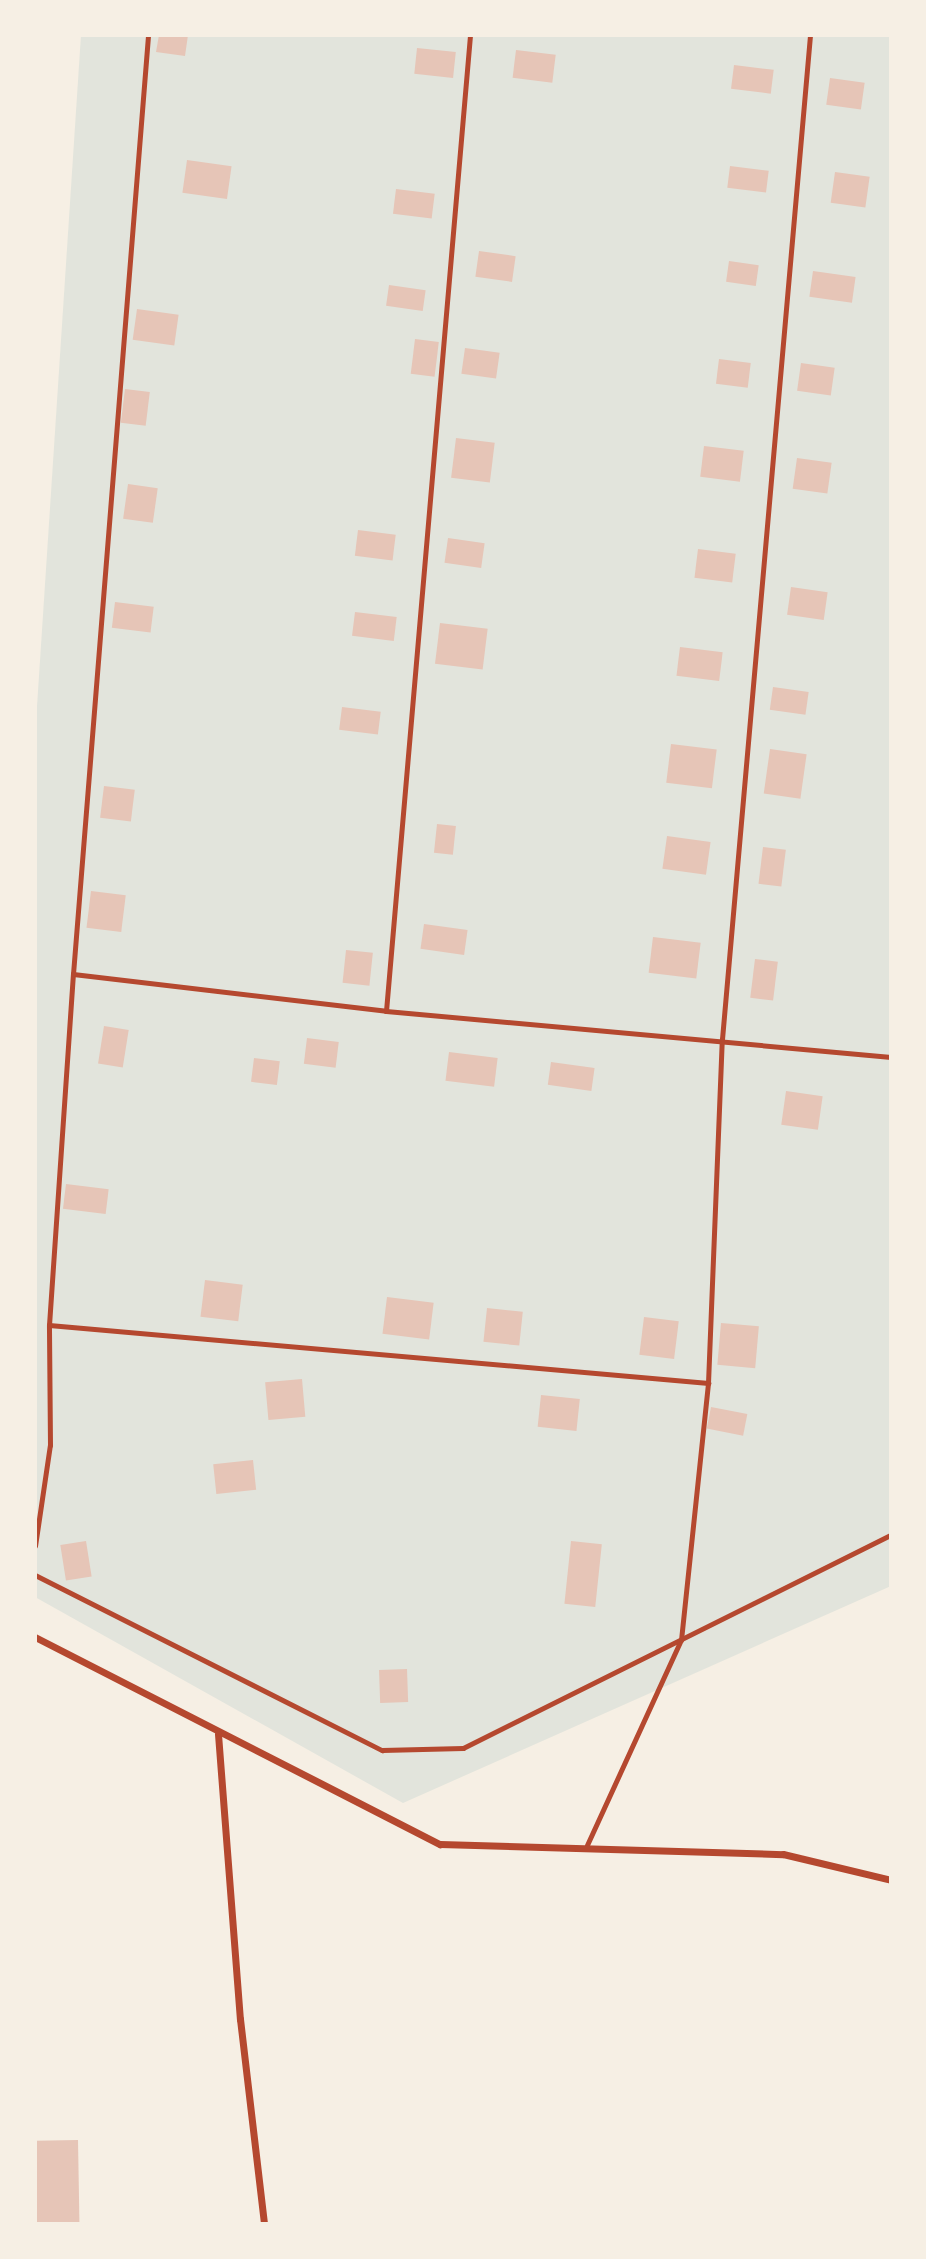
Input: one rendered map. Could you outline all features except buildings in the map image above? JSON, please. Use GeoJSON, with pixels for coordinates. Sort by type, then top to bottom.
{"type":"FeatureCollection","features":[{"type":"Feature","properties":{"kind":"street"},"geometry":{"type":"LineString","coordinates":[[35,1637],[218,1734],[440,1844],[587,1845],[783,1854],[891,1880]]}},
{"type":"Feature","properties":{"kind":"street"},"geometry":{"type":"LineString","coordinates":[[218,1734],[240,2019],[264,2224]]}},
{"type":"Feature","properties":{"kind":"lane"},"geometry":{"type":"LineString","coordinates":[[35,1546],[50,1445],[49,1325],[73,974],[148,35]]}},
{"type":"Feature","properties":{"kind":"lane"},"geometry":{"type":"LineString","coordinates":[[386,1011],[470,35]]}},
{"type":"Feature","properties":{"kind":"lane"},"geometry":{"type":"LineString","coordinates":[[587,1845],[681,1640],[708,1382],[722,1039],[810,35]]}},
{"type":"Feature","properties":{"kind":"lane"},"geometry":{"type":"LineString","coordinates":[[73,974],[386,1011],[722,1039],[891,1057]]}},
{"type":"Feature","properties":{"kind":"lane"},"geometry":{"type":"LineString","coordinates":[[49,1325],[708,1382]]}},
{"type":"Feature","properties":{"kind":"lane"},"geometry":{"type":"LineString","coordinates":[[35,1575],[382,1750],[463,1748],[891,1535]]}},
{"type":"Feature","properties":{"kind":"shaded area"},"geometry":{"type":"Polygon","coordinates":[[[81,35],[891,35],[891,1586],[403,1803],[35,1597],[35,737],[81,35]]]}}]}
